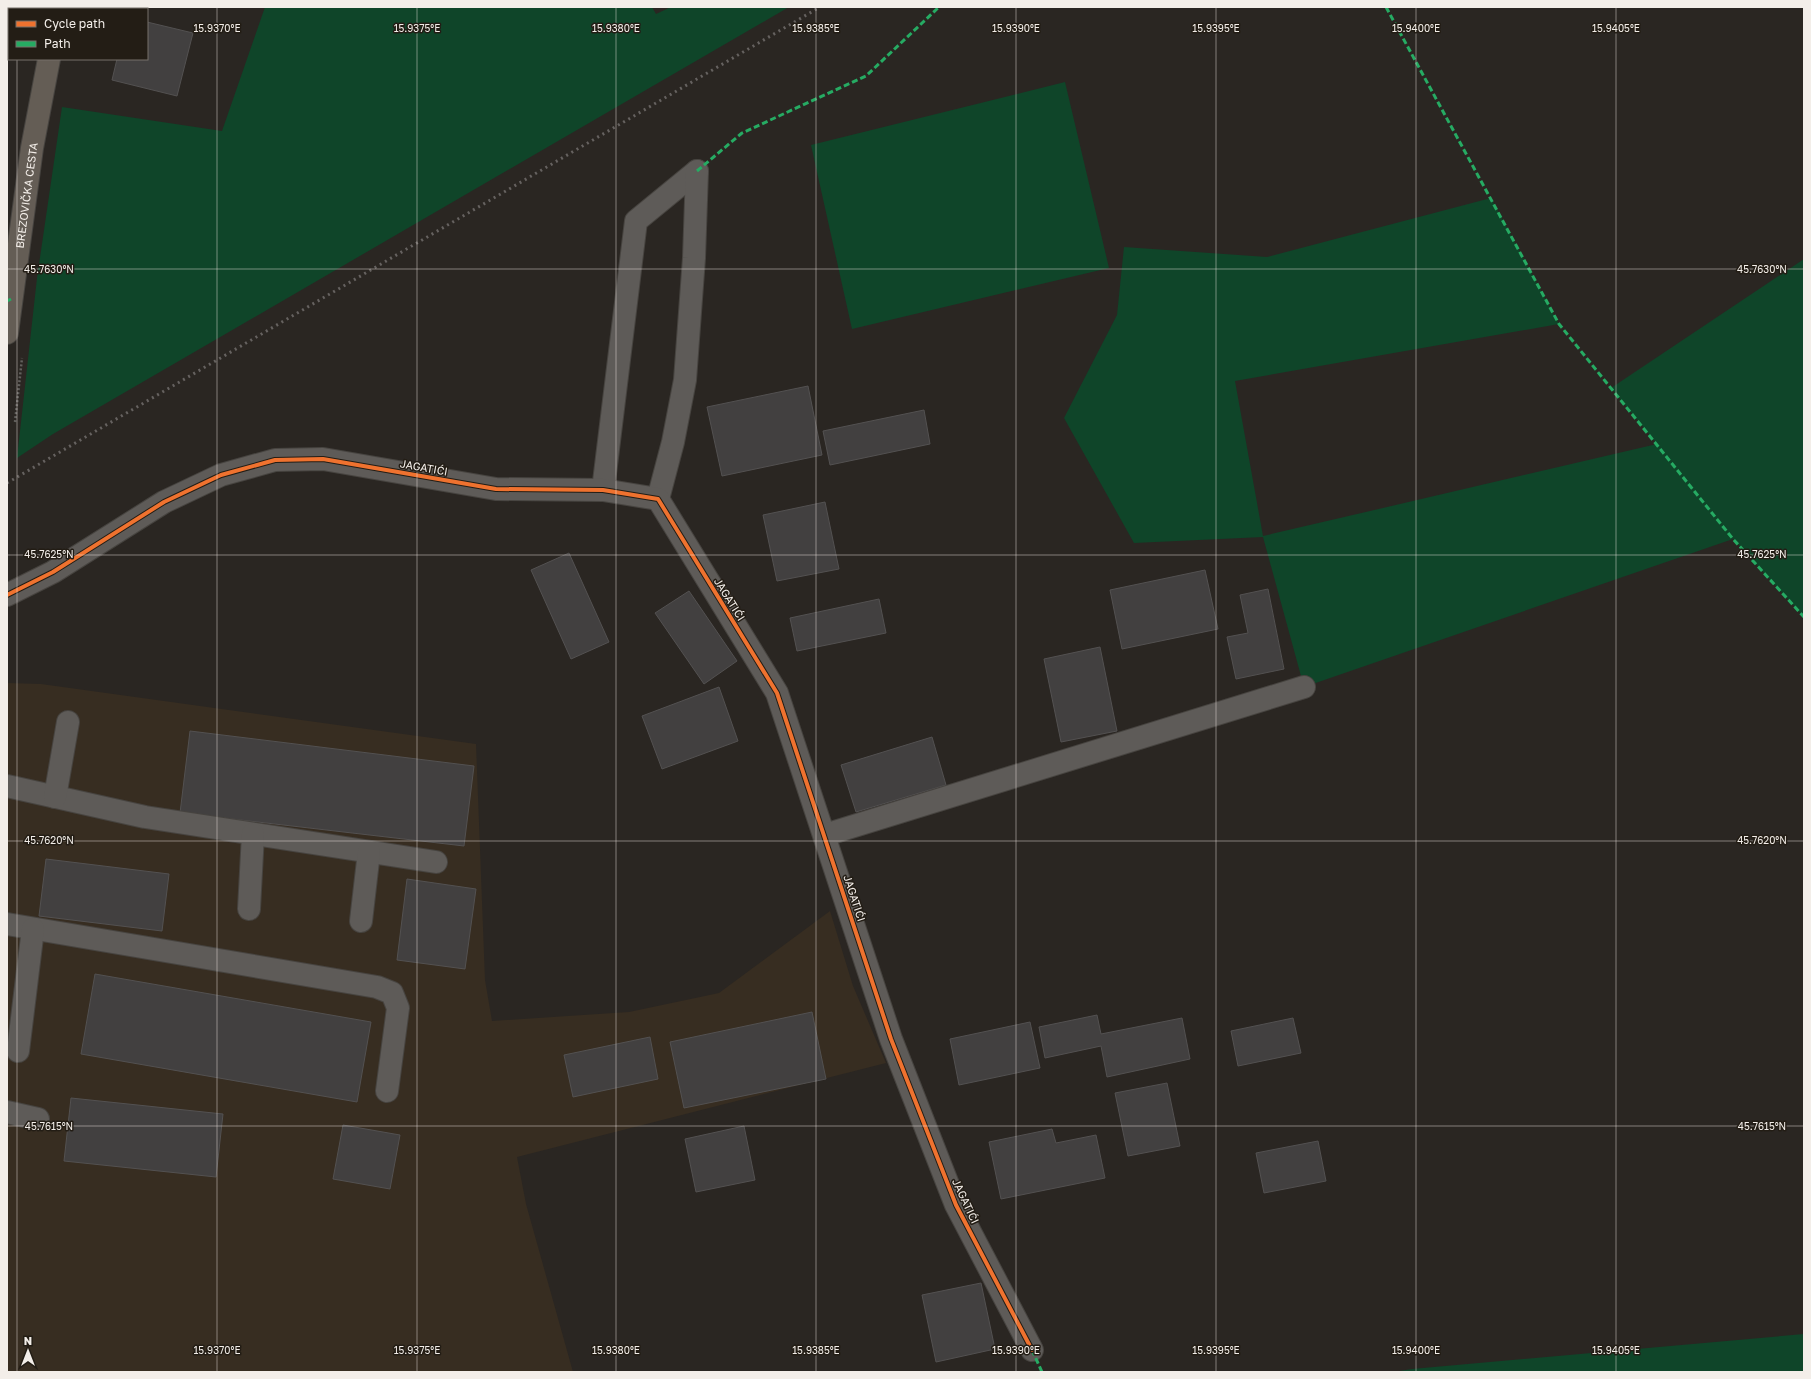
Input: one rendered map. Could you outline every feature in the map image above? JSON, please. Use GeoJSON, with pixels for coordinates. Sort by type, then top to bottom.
{"type":"FeatureCollection","features":[{"type":"Feature","properties":{"kind":"main road","name":"BREZOVIČKA CESTA"},"geometry":{"type":"LineString","coordinates":[[7,333],[32,148],[49,60]]}},
{"type":"Feature","properties":{"kind":"street"},"geometry":{"type":"LineString","coordinates":[[603,490],[636,221],[697,171],[694,258],[685,380],[673,442],[658,500]]}},
{"type":"Feature","properties":{"kind":"street","name":"JAGATIĆI"},"geometry":{"type":"LineString","coordinates":[[7,595],[53,572],[164,502],[221,476],[274,460],[323,459],[496,489],[603,490],[658,500],[777,693],[891,1039],[956,1204],[1032,1350]]}},
{"type":"Feature","properties":{"kind":"street"},"geometry":{"type":"LineString","coordinates":[[825,835],[1304,687]]}},
{"type":"Feature","properties":{"kind":"street"},"geometry":{"type":"LineString","coordinates":[[55,797],[68,722]]}},
{"type":"Feature","properties":{"kind":"street"},"geometry":{"type":"LineString","coordinates":[[7,786],[145,817],[436,862]]}},
{"type":"Feature","properties":{"kind":"street"},"geometry":{"type":"LineString","coordinates":[[249,909],[253,834]]}},
{"type":"Feature","properties":{"kind":"street"},"geometry":{"type":"LineString","coordinates":[[361,921],[368,852]]}},
{"type":"Feature","properties":{"kind":"street"},"geometry":{"type":"LineString","coordinates":[[7,924],[377,987],[392,993],[398,1008],[387,1091]]}},
{"type":"Feature","properties":{"kind":"street"},"geometry":{"type":"LineString","coordinates":[[18,1051],[33,929]]}},
{"type":"Feature","properties":{"kind":"street"},"geometry":{"type":"LineString","coordinates":[[7,1112],[38,1119]]}},
{"type":"Feature","properties":{"kind":"shaded area"},"geometry":{"type":"Polygon","coordinates":[[[7,683],[41,684],[476,744],[485,980],[492,1021],[629,1012],[719,993],[830,911],[853,986],[886,1063],[517,1157],[526,1204],[573,1372],[7,1372],[7,683]]]}},
{"type":"Feature","properties":{"kind":"green space"},"geometry":{"type":"Polygon","coordinates":[[[265,7],[652,7],[656,14],[671,7],[789,7],[53,434],[17,458],[37,278],[62,107],[222,131],[265,7]]]}},
{"type":"Feature","properties":{"kind":"green space"},"geometry":{"type":"Polygon","coordinates":[[[1065,82],[1109,268],[852,329],[811,145],[1065,82]]]}},
{"type":"Feature","properties":{"kind":"green space"},"geometry":{"type":"Polygon","coordinates":[[[1491,198],[1559,324],[1235,381],[1263,536],[1657,444],[1611,388],[1804,259],[1804,617],[1733,539],[1304,687],[1263,537],[1134,543],[1064,418],[1117,315],[1124,247],[1267,257],[1491,198]]]}},
{"type":"Feature","properties":{"kind":"green space"},"geometry":{"type":"Polygon","coordinates":[[[1804,1334],[1804,1372],[1393,1372],[1412,1369],[1804,1334]]]}},
{"type":"Feature","properties":{"kind":"building"},"geometry":{"type":"Polygon","coordinates":[[[148,22],[193,33],[177,96],[112,80],[117,60],[148,60],[148,22]]]}},
{"type":"Feature","properties":{"kind":"building"},"geometry":{"type":"Polygon","coordinates":[[[808,386],[822,455],[722,476],[707,407],[808,386]]]}},
{"type":"Feature","properties":{"kind":"building"},"geometry":{"type":"Polygon","coordinates":[[[924,410],[930,444],[830,465],[823,431],[924,410]]]}},
{"type":"Feature","properties":{"kind":"building"},"geometry":{"type":"Polygon","coordinates":[[[825,502],[839,569],[777,581],[763,515],[825,502]]]}},
{"type":"Feature","properties":{"kind":"building"},"geometry":{"type":"Polygon","coordinates":[[[569,553],[609,642],[571,659],[531,570],[569,553]]]}},
{"type":"Feature","properties":{"kind":"building"},"geometry":{"type":"Polygon","coordinates":[[[1205,570],[1218,629],[1122,649],[1110,590],[1205,570]]]}},
{"type":"Feature","properties":{"kind":"building"},"geometry":{"type":"Polygon","coordinates":[[[1268,589],[1284,669],[1236,679],[1227,637],[1248,633],[1240,595],[1268,589]]]}},
{"type":"Feature","properties":{"kind":"building"},"geometry":{"type":"Polygon","coordinates":[[[689,591],[737,661],[704,684],[655,613],[689,591]]]}},
{"type":"Feature","properties":{"kind":"building"},"geometry":{"type":"Polygon","coordinates":[[[879,599],[886,633],[797,651],[790,618],[879,599]]]}},
{"type":"Feature","properties":{"kind":"building"},"geometry":{"type":"Polygon","coordinates":[[[1100,647],[1117,731],[1061,742],[1044,659],[1100,647]]]}},
{"type":"Feature","properties":{"kind":"building"},"geometry":{"type":"Polygon","coordinates":[[[719,687],[738,741],[662,769],[642,716],[719,687]]]}},
{"type":"Feature","properties":{"kind":"building"},"geometry":{"type":"Polygon","coordinates":[[[190,731],[474,766],[464,846],[180,813],[190,731]]]}},
{"type":"Feature","properties":{"kind":"building"},"geometry":{"type":"Polygon","coordinates":[[[932,737],[946,785],[856,812],[841,765],[932,737]]]}},
{"type":"Feature","properties":{"kind":"building"},"geometry":{"type":"Polygon","coordinates":[[[46,859],[169,874],[162,931],[39,916],[46,859]]]}},
{"type":"Feature","properties":{"kind":"building"},"geometry":{"type":"Polygon","coordinates":[[[407,879],[476,889],[465,969],[397,960],[407,879]]]}},
{"type":"Feature","properties":{"kind":"building"},"geometry":{"type":"Polygon","coordinates":[[[95,974],[371,1022],[357,1102],[81,1054],[95,974]]]}},
{"type":"Feature","properties":{"kind":"building"},"geometry":{"type":"Polygon","coordinates":[[[812,1012],[826,1079],[684,1108],[670,1042],[812,1012]]]}},
{"type":"Feature","properties":{"kind":"building"},"geometry":{"type":"Polygon","coordinates":[[[1097,1015],[1101,1034],[1182,1018],[1190,1059],[1107,1077],[1101,1046],[1045,1058],[1039,1027],[1097,1015]]]}},
{"type":"Feature","properties":{"kind":"building"},"geometry":{"type":"Polygon","coordinates":[[[1293,1018],[1301,1053],[1238,1066],[1231,1031],[1293,1018]]]}},
{"type":"Feature","properties":{"kind":"building"},"geometry":{"type":"Polygon","coordinates":[[[1030,1022],[1040,1068],[959,1085],[950,1039],[1030,1022]]]}},
{"type":"Feature","properties":{"kind":"building"},"geometry":{"type":"Polygon","coordinates":[[[650,1037],[658,1079],[573,1097],[564,1055],[650,1037]]]}},
{"type":"Feature","properties":{"kind":"building"},"geometry":{"type":"Polygon","coordinates":[[[1167,1083],[1180,1146],[1128,1156],[1115,1093],[1167,1083]]]}},
{"type":"Feature","properties":{"kind":"building"},"geometry":{"type":"Polygon","coordinates":[[[71,1098],[223,1114],[216,1177],[64,1161],[71,1098]]]}},
{"type":"Feature","properties":{"kind":"building"},"geometry":{"type":"Polygon","coordinates":[[[343,1125],[400,1135],[390,1189],[333,1179],[343,1125]]]}},
{"type":"Feature","properties":{"kind":"building"},"geometry":{"type":"Polygon","coordinates":[[[744,1126],[755,1180],[696,1192],[685,1139],[744,1126]]]}},
{"type":"Feature","properties":{"kind":"building"},"geometry":{"type":"Polygon","coordinates":[[[1052,1129],[1056,1143],[1096,1135],[1105,1178],[1001,1199],[989,1142],[1052,1129]]]}},
{"type":"Feature","properties":{"kind":"building"},"geometry":{"type":"Polygon","coordinates":[[[1318,1141],[1326,1181],[1264,1193],[1256,1153],[1318,1141]]]}},
{"type":"Feature","properties":{"kind":"building"},"geometry":{"type":"Polygon","coordinates":[[[981,1283],[995,1349],[936,1362],[922,1295],[981,1283]]]}},
{"type":"Feature","properties":{"kind":"railway"},"geometry":{"type":"LineString","coordinates":[[7,483],[820,7]]}},
{"type":"Feature","properties":{"kind":"marked path"},"geometry":{"type":"LineString","coordinates":[[697,171],[742,133],[866,76],[939,7]]}},
{"type":"Feature","properties":{"kind":"marked path"},"geometry":{"type":"LineString","coordinates":[[1386,7],[1559,324],[1733,539],[1804,617]]}},
{"type":"Feature","properties":{"kind":"marked path"},"geometry":{"type":"LineString","coordinates":[[7,301],[11,299]]}},
{"type":"Feature","properties":{"kind":"marked path"},"geometry":{"type":"LineString","coordinates":[[1032,1350],[1042,1372]]}},
{"type":"Feature","properties":{"kind":"cycle path"},"geometry":{"type":"LineString","coordinates":[[7,595],[53,572],[164,502],[221,475],[275,460],[323,459],[496,489],[603,490],[658,499],[777,693],[891,1039],[956,1205],[1032,1350]]}}]}
